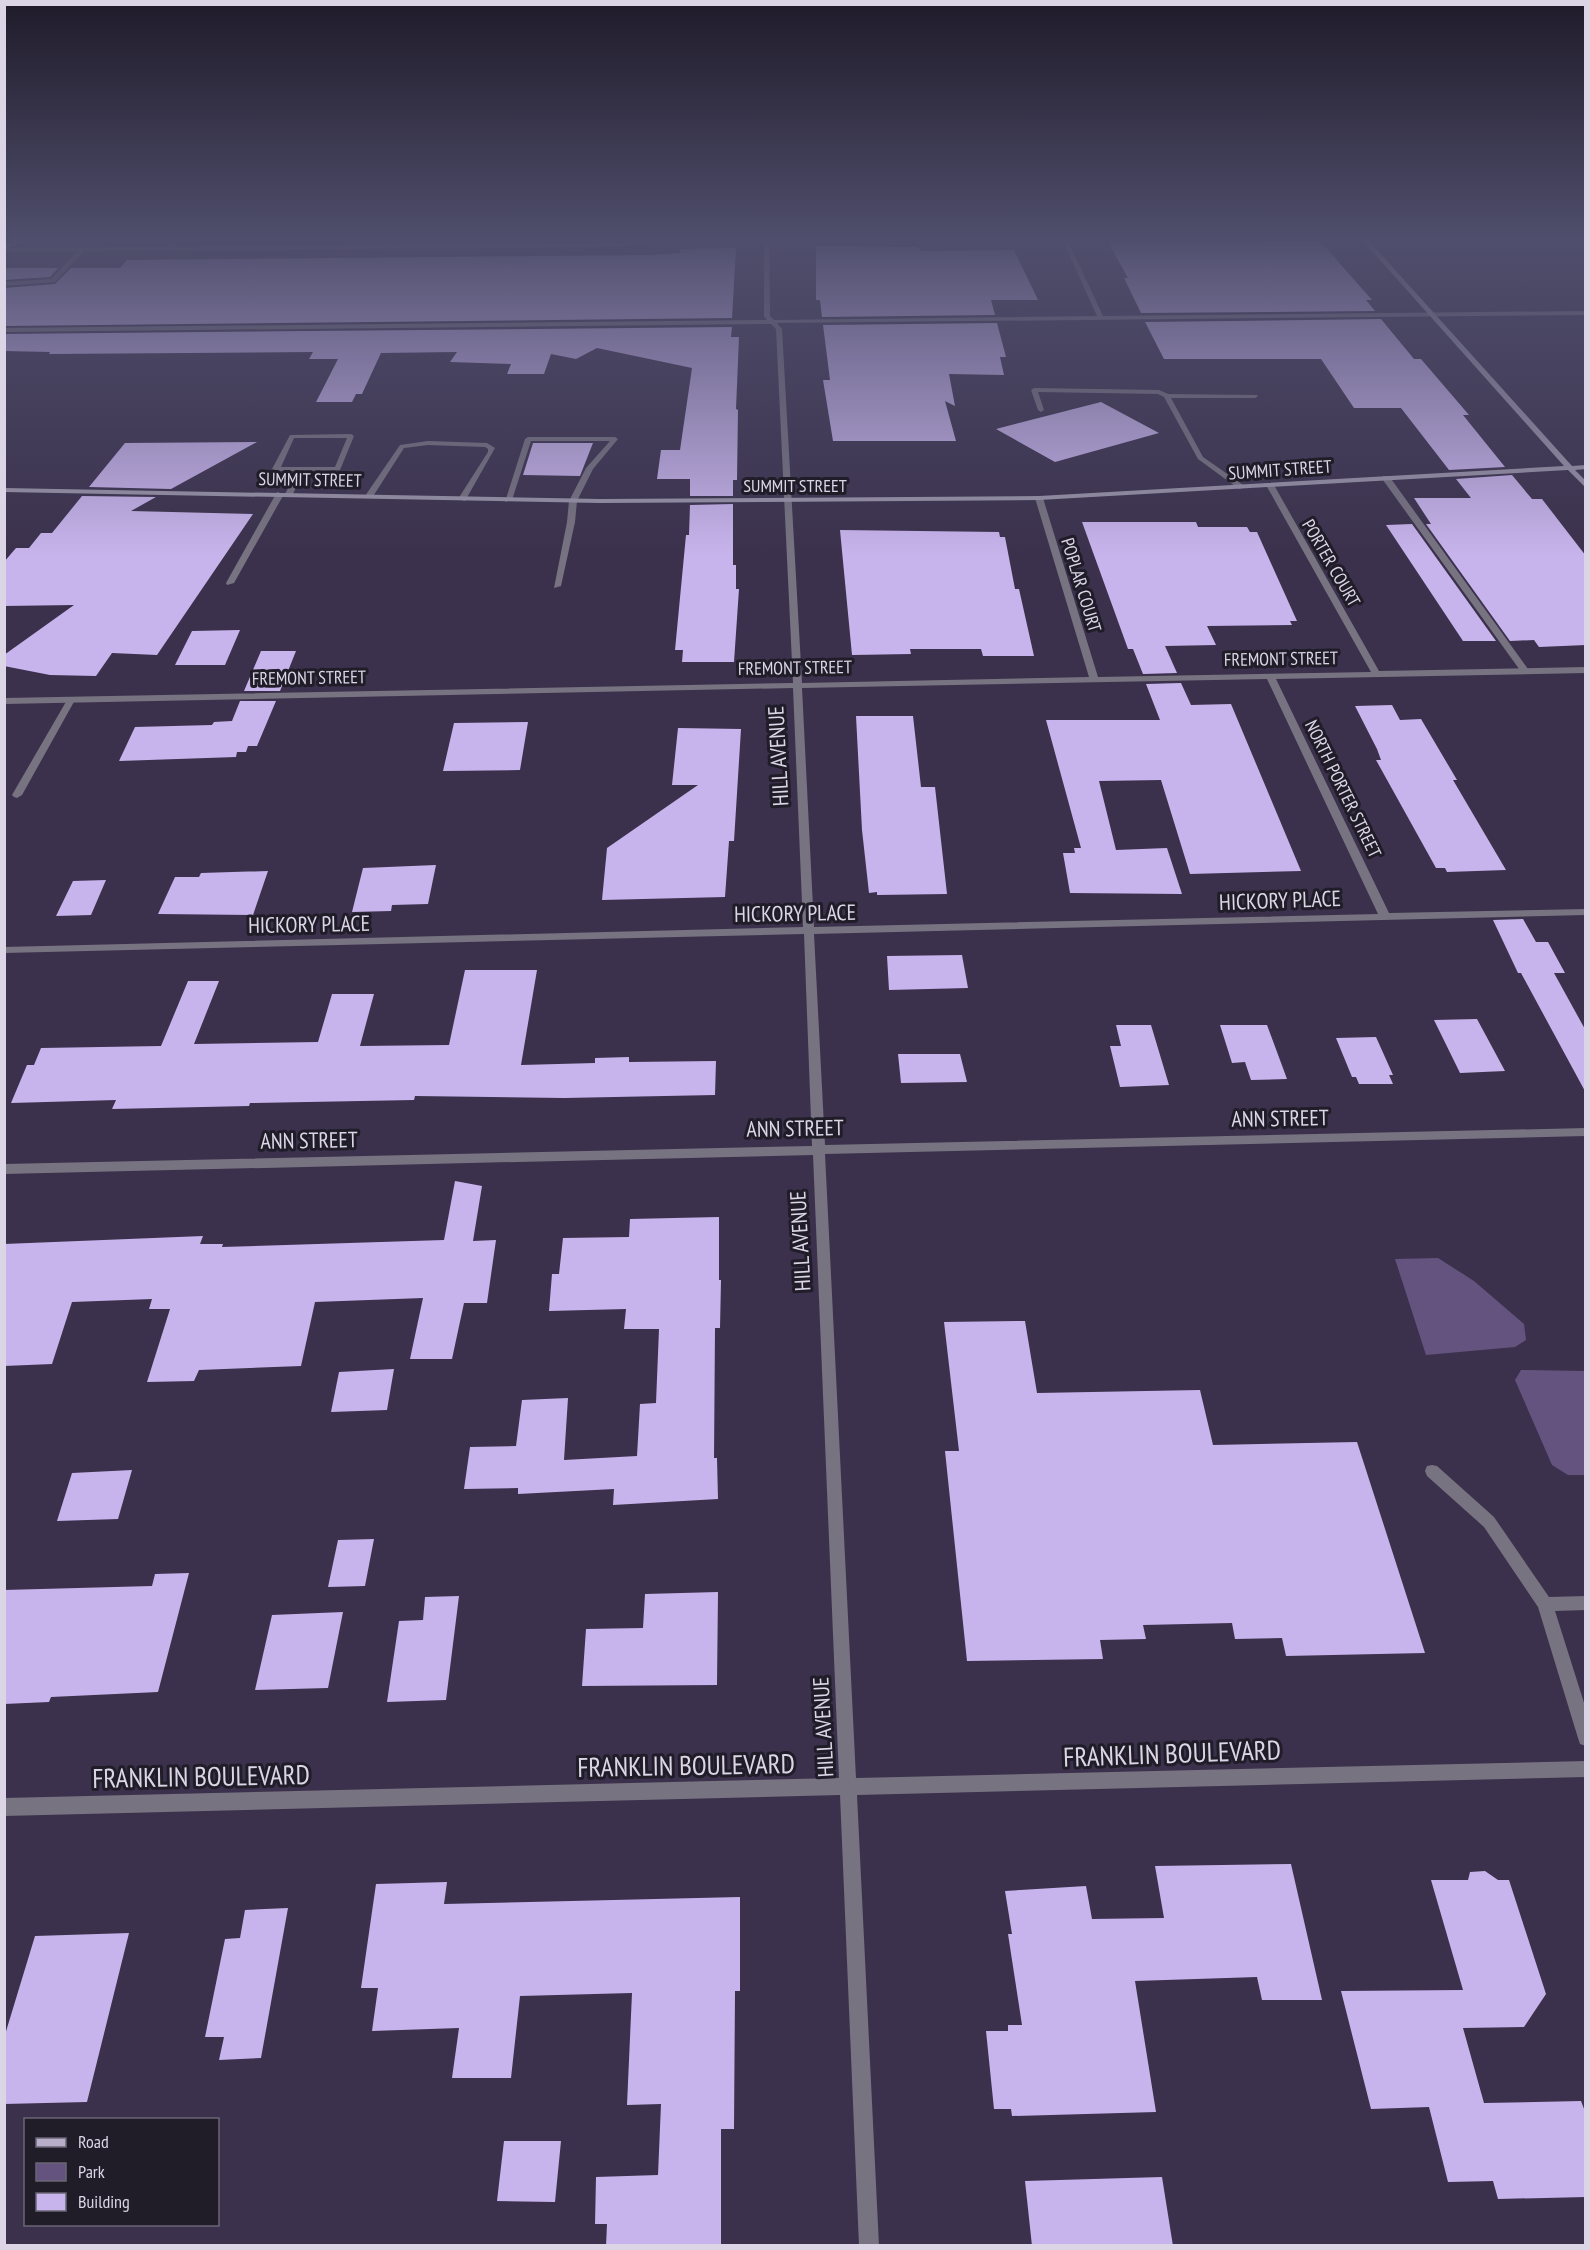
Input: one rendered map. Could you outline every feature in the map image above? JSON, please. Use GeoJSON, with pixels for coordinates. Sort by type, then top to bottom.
{"type":"FeatureCollection","features":[{"type":"Feature","properties":{"kind":"main road"},"geometry":{"type":"LineString","coordinates":[[1460,346],[1586,486]]}},
{"type":"Feature","properties":{"kind":"main road","name":"SUMMIT STREET"},"geometry":{"type":"LineString","coordinates":[[4,490],[573,501],[1039,498],[1586,467]]}},
{"type":"Feature","properties":{"kind":"street","name":"HILL AVENUE"},"geometry":{"type":"LineString","coordinates":[[780,346],[789,501],[795,684],[869,2246]]}},
{"type":"Feature","properties":{"kind":"street"},"geometry":{"type":"LineString","coordinates":[[1041,410],[1034,390],[1143,390],[1159,392],[1167,396],[1255,396]]}},
{"type":"Feature","properties":{"kind":"street"},"geometry":{"type":"LineString","coordinates":[[1167,396],[1200,458],[1242,487]]}},
{"type":"Feature","properties":{"kind":"street"},"geometry":{"type":"LineString","coordinates":[[292,436],[351,436],[338,469],[302,469],[276,469],[292,436]]}},
{"type":"Feature","properties":{"kind":"street"},"geometry":{"type":"LineString","coordinates":[[508,500],[528,439],[615,439],[590,468],[573,501],[571,522],[557,586]]}},
{"type":"Feature","properties":{"kind":"street"},"geometry":{"type":"LineString","coordinates":[[369,496],[402,447],[428,443],[487,445],[492,448],[491,453],[462,499]]}},
{"type":"Feature","properties":{"kind":"street"},"geometry":{"type":"LineString","coordinates":[[289,494],[302,469]]}},
{"type":"Feature","properties":{"kind":"street"},"geometry":{"type":"LineString","coordinates":[[1386,478],[1526,671]]}},
{"type":"Feature","properties":{"kind":"street","name":"PORTER COURT"},"geometry":{"type":"LineString","coordinates":[[1270,485],[1376,674]]}},
{"type":"Feature","properties":{"kind":"street"},"geometry":{"type":"LineString","coordinates":[[230,583],[280,494]]}},
{"type":"Feature","properties":{"kind":"street","name":"POPLAR COURT"},"geometry":{"type":"LineString","coordinates":[[1039,498],[1094,680]]}},
{"type":"Feature","properties":{"kind":"street","name":"FREMONT STREET"},"geometry":{"type":"LineString","coordinates":[[4,701],[1586,670]]}},
{"type":"Feature","properties":{"kind":"street","name":"NORTH PORTER STREET"},"geometry":{"type":"LineString","coordinates":[[1270,676],[1385,917]]}},
{"type":"Feature","properties":{"kind":"street"},"geometry":{"type":"LineString","coordinates":[[16,795],[71,700]]}},
{"type":"Feature","properties":{"kind":"street","name":"HICKORY PLACE"},"geometry":{"type":"LineString","coordinates":[[4,950],[1586,912]]}},
{"type":"Feature","properties":{"kind":"street","name":"ANN STREET"},"geometry":{"type":"LineString","coordinates":[[4,1168],[1586,1132]]}},
{"type":"Feature","properties":{"kind":"street"},"geometry":{"type":"LineString","coordinates":[[1432,1471],[1489,1522],[1545,1604],[1586,1738]]}},
{"type":"Feature","properties":{"kind":"street"},"geometry":{"type":"LineString","coordinates":[[1545,1604],[1586,1603]]}},
{"type":"Feature","properties":{"kind":"street","name":"FRANKLIN BOULEVARD"},"geometry":{"type":"LineString","coordinates":[[4,1807],[1586,1769]]}},
{"type":"Feature","properties":{"kind":"green space"},"geometry":{"type":"Polygon","coordinates":[[[1438,1258],[1474,1281],[1524,1324],[1526,1340],[1515,1347],[1426,1355],[1395,1259],[1438,1258]]]}},
{"type":"Feature","properties":{"kind":"green space"},"geometry":{"type":"Polygon","coordinates":[[[1521,1370],[1585,1371],[1585,1475],[1568,1475],[1552,1465],[1515,1380],[1521,1370]]]}},
{"type":"Feature","properties":{"kind":"building"},"geometry":{"type":"Polygon","coordinates":[[[4,346],[739,346],[736,409],[738,410],[737,480],[733,480],[733,496],[690,496],[690,479],[657,479],[661,450],[680,450],[692,368],[597,348],[576,359],[551,354],[544,374],[507,374],[511,364],[450,362],[457,352],[381,353],[362,394],[356,394],[352,402],[316,402],[338,359],[309,359],[313,352],[49,354],[50,352],[4,351],[4,346]]]}},
{"type":"Feature","properties":{"kind":"building"},"geometry":{"type":"Polygon","coordinates":[[[826,346],[1003,346],[1006,357],[1000,357],[1004,375],[949,374],[955,406],[945,401],[956,441],[833,441],[823,380],[830,380],[826,346]]]}},
{"type":"Feature","properties":{"kind":"building"},"geometry":{"type":"Polygon","coordinates":[[[1157,346],[1403,346],[1414,359],[1421,359],[1469,415],[1463,415],[1505,467],[1449,470],[1401,408],[1354,408],[1321,359],[1164,359],[1157,346]]]}},
{"type":"Feature","properties":{"kind":"building"},"geometry":{"type":"Polygon","coordinates":[[[1101,402],[1159,433],[1055,462],[996,429],[1101,402]]]}},
{"type":"Feature","properties":{"kind":"building"},"geometry":{"type":"Polygon","coordinates":[[[257,442],[171,489],[89,487],[125,443],[257,442]]]}},
{"type":"Feature","properties":{"kind":"building"},"geometry":{"type":"Polygon","coordinates":[[[533,443],[593,443],[580,476],[523,475],[533,443]]]}},
{"type":"Feature","properties":{"kind":"building"},"geometry":{"type":"Polygon","coordinates":[[[1512,475],[1532,499],[1542,499],[1586,556],[1586,645],[1539,647],[1534,640],[1510,641],[1426,524],[1431,524],[1414,498],[1471,498],[1456,479],[1512,475]]]}},
{"type":"Feature","properties":{"kind":"building"},"geometry":{"type":"Polygon","coordinates":[[[82,496],[156,497],[131,511],[253,514],[157,655],[112,653],[96,676],[50,675],[4,666],[4,655],[74,605],[4,606],[4,562],[16,548],[29,548],[41,533],[52,533],[82,496]]]}},
{"type":"Feature","properties":{"kind":"building"},"geometry":{"type":"Polygon","coordinates":[[[733,504],[733,565],[736,565],[736,589],[739,589],[734,662],[682,662],[683,650],[675,650],[686,535],[689,535],[690,505],[733,504]]]}},
{"type":"Feature","properties":{"kind":"building"},"geometry":{"type":"Polygon","coordinates":[[[1082,522],[1196,522],[1198,527],[1247,527],[1250,532],[1257,532],[1297,621],[1290,621],[1292,625],[1207,626],[1216,645],[1165,646],[1177,673],[1143,674],[1133,649],[1128,649],[1082,522]]]}},
{"type":"Feature","properties":{"kind":"building"},"geometry":{"type":"Polygon","coordinates":[[[1412,524],[1496,641],[1463,641],[1386,525],[1412,524]]]}},
{"type":"Feature","properties":{"kind":"building"},"geometry":{"type":"Polygon","coordinates":[[[840,530],[999,532],[1000,537],[1005,537],[1015,589],[1019,589],[1034,656],[983,656],[981,649],[910,649],[911,654],[852,655],[840,530]]]}},
{"type":"Feature","properties":{"kind":"building"},"geometry":{"type":"Polygon","coordinates":[[[240,630],[225,665],[175,665],[192,631],[240,630]]]}},
{"type":"Feature","properties":{"kind":"building"},"geometry":{"type":"Polygon","coordinates":[[[261,651],[296,651],[280,691],[244,691],[261,651]]]}},
{"type":"Feature","properties":{"kind":"building"},"geometry":{"type":"Polygon","coordinates":[[[1181,683],[1191,705],[1231,704],[1301,871],[1190,874],[1161,780],[1099,781],[1116,850],[1167,848],[1182,894],[1070,893],[1063,853],[1075,853],[1074,848],[1081,848],[1046,720],[1160,720],[1146,684],[1181,683]]]}},
{"type":"Feature","properties":{"kind":"building"},"geometry":{"type":"Polygon","coordinates":[[[240,701],[276,701],[257,746],[248,746],[246,752],[237,752],[236,757],[119,761],[135,727],[212,725],[214,722],[232,721],[240,701]]]}},
{"type":"Feature","properties":{"kind":"building"},"geometry":{"type":"Polygon","coordinates":[[[1392,705],[1400,720],[1421,719],[1457,780],[1453,780],[1506,870],[1447,872],[1445,868],[1436,868],[1376,760],[1381,760],[1355,706],[1392,705]]]}},
{"type":"Feature","properties":{"kind":"building"},"geometry":{"type":"Polygon","coordinates":[[[856,716],[913,716],[921,787],[935,787],[947,894],[877,895],[877,892],[869,893],[862,830],[856,716]]]}},
{"type":"Feature","properties":{"kind":"building"},"geometry":{"type":"Polygon","coordinates":[[[528,722],[520,770],[443,771],[454,723],[528,722]]]}},
{"type":"Feature","properties":{"kind":"building"},"geometry":{"type":"Polygon","coordinates":[[[678,728],[741,729],[734,841],[729,841],[725,897],[602,900],[607,848],[698,785],[672,785],[678,728]]]}},
{"type":"Feature","properties":{"kind":"building"},"geometry":{"type":"Polygon","coordinates":[[[436,865],[428,904],[392,905],[391,911],[352,912],[363,868],[436,865]]]}},
{"type":"Feature","properties":{"kind":"building"},"geometry":{"type":"Polygon","coordinates":[[[268,871],[253,915],[158,914],[175,877],[199,877],[201,873],[268,871]]]}},
{"type":"Feature","properties":{"kind":"building"},"geometry":{"type":"Polygon","coordinates":[[[106,880],[91,915],[56,916],[73,881],[106,880]]]}},
{"type":"Feature","properties":{"kind":"building"},"geometry":{"type":"Polygon","coordinates":[[[1523,919],[1536,942],[1548,942],[1565,973],[1554,973],[1586,1031],[1586,1093],[1521,973],[1518,973],[1493,920],[1523,919]]]}},
{"type":"Feature","properties":{"kind":"building"},"geometry":{"type":"Polygon","coordinates":[[[962,955],[968,988],[889,990],[887,956],[962,955]]]}},
{"type":"Feature","properties":{"kind":"building"},"geometry":{"type":"Polygon","coordinates":[[[465,970],[537,970],[521,1065],[595,1063],[595,1058],[629,1057],[629,1062],[716,1061],[715,1095],[564,1098],[415,1096],[414,1100],[250,1103],[249,1106],[112,1109],[116,1100],[11,1103],[27,1065],[34,1065],[41,1048],[161,1046],[188,981],[219,981],[194,1044],[318,1042],[332,994],[374,994],[360,1046],[449,1045],[465,970]]]}},
{"type":"Feature","properties":{"kind":"building"},"geometry":{"type":"Polygon","coordinates":[[[1477,1019],[1505,1071],[1460,1073],[1434,1020],[1477,1019]]]}},
{"type":"Feature","properties":{"kind":"building"},"geometry":{"type":"Polygon","coordinates":[[[1116,1025],[1151,1025],[1169,1085],[1120,1087],[1110,1046],[1121,1046],[1116,1025]]]}},
{"type":"Feature","properties":{"kind":"building"},"geometry":{"type":"Polygon","coordinates":[[[1220,1025],[1267,1025],[1287,1079],[1251,1080],[1245,1062],[1232,1063],[1220,1025]]]}},
{"type":"Feature","properties":{"kind":"building"},"geometry":{"type":"Polygon","coordinates":[[[1376,1037],[1393,1075],[1389,1075],[1393,1084],[1359,1084],[1356,1077],[1352,1077],[1336,1038],[1376,1037]]]}},
{"type":"Feature","properties":{"kind":"building"},"geometry":{"type":"Polygon","coordinates":[[[898,1054],[960,1054],[967,1082],[901,1083],[898,1054]]]}},
{"type":"Feature","properties":{"kind":"building"},"geometry":{"type":"Polygon","coordinates":[[[455,1181],[482,1186],[473,1241],[496,1240],[487,1303],[464,1303],[452,1359],[410,1359],[423,1298],[315,1302],[301,1366],[199,1370],[194,1381],[147,1382],[170,1309],[149,1309],[152,1299],[72,1302],[52,1364],[4,1366],[4,1244],[203,1236],[200,1244],[223,1244],[222,1247],[444,1240],[455,1181]]]}},
{"type":"Feature","properties":{"kind":"building"},"geometry":{"type":"Polygon","coordinates":[[[719,1217],[719,1280],[721,1280],[720,1328],[715,1328],[714,1458],[717,1458],[718,1499],[613,1505],[614,1489],[518,1494],[518,1488],[464,1489],[470,1447],[516,1446],[522,1400],[568,1398],[564,1460],[637,1456],[640,1404],[656,1403],[659,1329],[624,1329],[626,1309],[549,1311],[552,1274],[559,1274],[563,1238],[629,1237],[630,1219],[719,1217]]]}},
{"type":"Feature","properties":{"kind":"building"},"geometry":{"type":"Polygon","coordinates":[[[1025,1321],[1037,1393],[1200,1390],[1213,1445],[1357,1442],[1425,1653],[1286,1656],[1282,1638],[1235,1639],[1232,1623],[1143,1625],[1146,1639],[1100,1640],[1103,1659],[967,1661],[945,1451],[959,1451],[944,1322],[1025,1321]]]}},
{"type":"Feature","properties":{"kind":"building"},"geometry":{"type":"Polygon","coordinates":[[[394,1369],[387,1410],[331,1412],[339,1372],[394,1369]]]}},
{"type":"Feature","properties":{"kind":"building"},"geometry":{"type":"Polygon","coordinates":[[[132,1470],[118,1519],[57,1521],[72,1473],[132,1470]]]}},
{"type":"Feature","properties":{"kind":"building"},"geometry":{"type":"Polygon","coordinates":[[[374,1539],[365,1586],[328,1587],[338,1540],[374,1539]]]}},
{"type":"Feature","properties":{"kind":"building"},"geometry":{"type":"Polygon","coordinates":[[[189,1573],[158,1692],[51,1697],[49,1702],[4,1704],[4,1590],[152,1586],[155,1574],[189,1573]]]}},
{"type":"Feature","properties":{"kind":"building"},"geometry":{"type":"Polygon","coordinates":[[[718,1592],[717,1685],[582,1686],[586,1629],[643,1628],[645,1594],[718,1592]]]}},
{"type":"Feature","properties":{"kind":"building"},"geometry":{"type":"Polygon","coordinates":[[[459,1596],[446,1700],[387,1702],[399,1621],[423,1620],[425,1597],[459,1596]]]}},
{"type":"Feature","properties":{"kind":"building"},"geometry":{"type":"Polygon","coordinates":[[[343,1612],[328,1688],[255,1690],[272,1615],[343,1612]]]}},
{"type":"Feature","properties":{"kind":"building"},"geometry":{"type":"Polygon","coordinates":[[[1291,1864],[1322,2000],[1262,2000],[1257,1977],[1135,1981],[1156,2112],[1012,2116],[1011,2109],[994,2109],[986,2031],[1008,2031],[1008,2025],[1022,2025],[1008,1934],[1012,1934],[1005,1891],[1086,1886],[1092,1919],[1164,1918],[1155,1866],[1291,1864]]]}},
{"type":"Feature","properties":{"kind":"building"},"geometry":{"type":"Polygon","coordinates":[[[1485,1871],[1498,1880],[1509,1880],[1546,1994],[1524,2027],[1463,2028],[1484,2103],[1581,2101],[1586,2114],[1586,2197],[1498,2199],[1493,2181],[1448,2182],[1429,2107],[1371,2109],[1341,1991],[1463,1990],[1431,1880],[1468,1880],[1470,1872],[1485,1871]]]}},
{"type":"Feature","properties":{"kind":"building"},"geometry":{"type":"Polygon","coordinates":[[[447,1882],[444,1904],[740,1897],[740,1991],[735,1991],[734,2129],[721,2129],[721,2246],[606,2246],[607,2224],[595,2224],[596,2177],[658,2175],[661,2104],[627,2105],[632,1993],[520,1996],[511,2078],[452,2078],[459,2028],[372,2031],[378,1988],[361,1988],[376,1884],[447,1882]]]}},
{"type":"Feature","properties":{"kind":"building"},"geometry":{"type":"Polygon","coordinates":[[[288,1908],[261,2058],[219,2060],[224,2037],[205,2037],[225,1939],[240,1938],[245,1910],[288,1908]]]}},
{"type":"Feature","properties":{"kind":"building"},"geometry":{"type":"Polygon","coordinates":[[[129,1933],[87,2102],[4,2104],[4,2038],[35,1936],[129,1933]]]}},
{"type":"Feature","properties":{"kind":"building"},"geometry":{"type":"Polygon","coordinates":[[[504,2141],[561,2141],[555,2202],[497,2201],[504,2141]]]}},
{"type":"Feature","properties":{"kind":"building"},"geometry":{"type":"Polygon","coordinates":[[[1162,2177],[1173,2246],[1032,2246],[1025,2181],[1162,2177]]]}}]}
